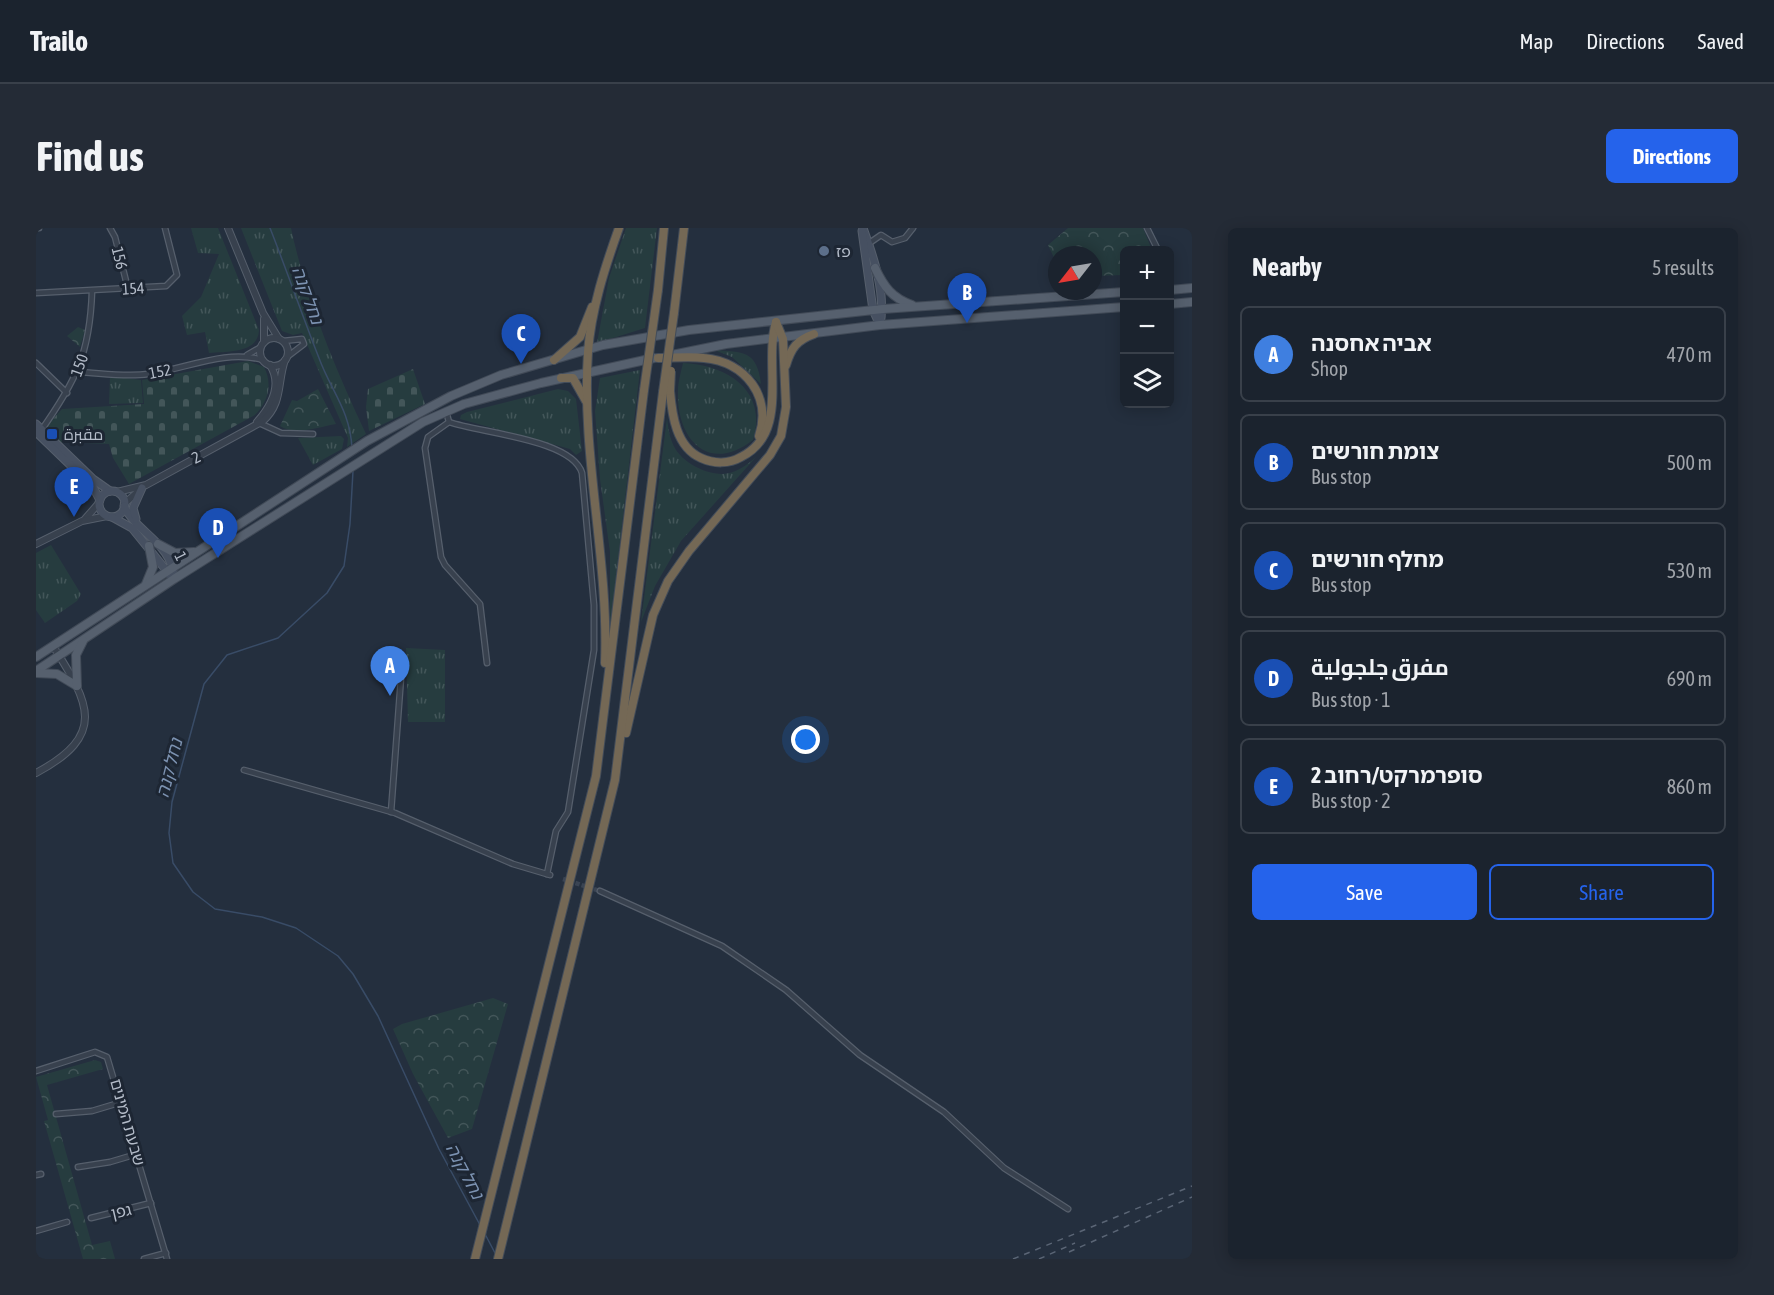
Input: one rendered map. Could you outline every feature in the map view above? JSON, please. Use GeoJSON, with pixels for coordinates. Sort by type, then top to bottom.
{"type":"FeatureCollection","features":[{"type":"Feature","properties":{"kind":"highway"},"geometry":{"type":"LineString","coordinates":[[554,360],[580,337],[619,228]]}},
{"type":"Feature","properties":{"kind":"highway"},"geometry":{"type":"LineString","coordinates":[[476,1257],[596,776],[664,228]]}},
{"type":"Feature","properties":{"kind":"highway"},"geometry":{"type":"LineString","coordinates":[[615,780],[667,391],[684,228]]}},
{"type":"Feature","properties":{"kind":"highway"},"geometry":{"type":"LineString","coordinates":[[596,776],[607,610],[587,405],[587,372],[588,349],[603,272]]}},
{"type":"Feature","properties":{"kind":"highway"},"geometry":{"type":"LineString","coordinates":[[667,391],[674,422],[687,447],[695,455],[720,463],[735,460],[747,454],[765,436],[770,423],[771,340],[776,322]]}},
{"type":"Feature","properties":{"kind":"highway"},"geometry":{"type":"LineString","coordinates":[[498,1259],[653,615],[679,564],[777,445],[784,426],[786,407],[783,339],[776,322]]}},
{"type":"Feature","properties":{"kind":"highway"},"geometry":{"type":"LineString","coordinates":[[784,371],[794,346],[800,339],[814,334]]}},
{"type":"Feature","properties":{"kind":"highway"},"geometry":{"type":"LineString","coordinates":[[658,358],[706,358],[734,369],[750,380],[761,400],[764,419],[759,436],[747,454]]}},
{"type":"Feature","properties":{"kind":"highway"},"geometry":{"type":"LineString","coordinates":[[561,378],[573,378],[587,405]]}},
{"type":"Feature","properties":{"kind":"main road"},"geometry":{"type":"LineString","coordinates":[[862,228],[873,310],[880,325]]}},
{"type":"Feature","properties":{"kind":"main road"},"geometry":{"type":"LineString","coordinates":[[866,245],[883,284],[896,299],[917,306]]}},
{"type":"Feature","properties":{"kind":"main road"},"geometry":{"type":"LineString","coordinates":[[875,268],[883,309],[880,325]]}},
{"type":"Feature","properties":{"kind":"main road"},"geometry":{"type":"LineString","coordinates":[[1174,290],[1192,288]]}},
{"type":"Feature","properties":{"kind":"main road"},"geometry":{"type":"LineString","coordinates":[[36,657],[367,441],[451,396],[501,375],[588,349],[689,330],[917,306],[1120,292]]}},
{"type":"Feature","properties":{"kind":"main road"},"geometry":{"type":"LineString","coordinates":[[1174,304],[1192,302]]}},
{"type":"Feature","properties":{"kind":"main road"},"geometry":{"type":"LineString","coordinates":[[36,672],[174,579],[373,451],[446,411],[561,378],[726,344],[783,339],[880,325],[1120,307]]}},
{"type":"Feature","properties":{"kind":"main road"},"geometry":{"type":"LineString","coordinates":[[38,431],[93,479],[114,492],[124,505],[121,513],[109,516],[100,509],[100,501],[93,487],[38,431]]}},
{"type":"Feature","properties":{"kind":"main road"},"geometry":{"type":"LineString","coordinates":[[137,522],[133,508],[144,486]]}},
{"type":"Feature","properties":{"kind":"main road"},"geometry":{"type":"LineString","coordinates":[[100,501],[114,492]]}},
{"type":"Feature","properties":{"kind":"main road","name":"1"},"geometry":{"type":"LineString","coordinates":[[124,505],[154,545],[174,579]]}},
{"type":"Feature","properties":{"kind":"main road","name":"1"},"geometry":{"type":"LineString","coordinates":[[109,516],[128,524],[154,545]]}},
{"type":"Feature","properties":{"kind":"main road"},"geometry":{"type":"LineString","coordinates":[[143,587],[153,567],[154,545],[175,553],[199,551]]}},
{"type":"Feature","properties":{"kind":"main road"},"geometry":{"type":"LineString","coordinates":[[77,686],[76,655],[84,639]]}},
{"type":"Feature","properties":{"kind":"main road"},"geometry":{"type":"LineString","coordinates":[[36,672],[57,674],[77,686]]}},
{"type":"Feature","properties":{"kind":"street","name":"156"},"geometry":{"type":"LineString","coordinates":[[110,228],[115,237],[128,289]]}},
{"type":"Feature","properties":{"kind":"street","name":"154"},"geometry":{"type":"LineString","coordinates":[[36,293],[166,286],[175,279],[177,268],[165,228]]}},
{"type":"Feature","properties":{"kind":"street"},"geometry":{"type":"LineString","coordinates":[[228,228],[263,313],[287,348],[286,358]]}},
{"type":"Feature","properties":{"kind":"street"},"geometry":{"type":"LineString","coordinates":[[866,245],[881,235],[892,242],[905,238],[913,228]]}},
{"type":"Feature","properties":{"kind":"street"},"geometry":{"type":"LineString","coordinates":[[1147,228],[1156,246]]}},
{"type":"Feature","properties":{"kind":"street","name":"150"},"geometry":{"type":"LineString","coordinates":[[38,431],[67,393],[78,372],[91,322],[92,291]]}},
{"type":"Feature","properties":{"kind":"street"},"geometry":{"type":"LineString","coordinates":[[263,313],[263,345],[263,360],[270,365],[280,365],[304,344],[302,339],[271,339],[263,345]]}},
{"type":"Feature","properties":{"kind":"street","name":"152"},"geometry":{"type":"LineString","coordinates":[[241,357],[263,345]]}},
{"type":"Feature","properties":{"kind":"street","name":"152"},"geometry":{"type":"LineString","coordinates":[[78,372],[149,374],[207,361],[241,357],[263,360]]}},
{"type":"Feature","properties":{"kind":"street","name":"2"},"geometry":{"type":"LineString","coordinates":[[124,505],[144,486],[248,431],[273,411],[279,399],[286,358]]}},
{"type":"Feature","properties":{"kind":"street"},"geometry":{"type":"LineString","coordinates":[[36,363],[67,393]]}},
{"type":"Feature","properties":{"kind":"street","name":"2"},"geometry":{"type":"LineString","coordinates":[[258,423],[274,393],[275,375],[270,365]]}},
{"type":"Feature","properties":{"kind":"street"},"geometry":{"type":"LineString","coordinates":[[446,411],[449,422]]}},
{"type":"Feature","properties":{"kind":"street"},"geometry":{"type":"LineString","coordinates":[[244,770],[391,812],[513,864],[549,874],[556,831],[568,812],[594,650],[594,605],[580,467],[568,455],[552,449],[449,422]]}},
{"type":"Feature","properties":{"kind":"street"},"geometry":{"type":"LineString","coordinates":[[449,422],[428,437],[425,448],[441,557],[445,565],[480,604],[487,663]]}},
{"type":"Feature","properties":{"kind":"street"},"geometry":{"type":"LineString","coordinates":[[258,423],[281,433],[313,434]]}},
{"type":"Feature","properties":{"kind":"street"},"geometry":{"type":"LineString","coordinates":[[580,467],[592,454]]}},
{"type":"Feature","properties":{"kind":"street","name":"2"},"geometry":{"type":"LineString","coordinates":[[114,492],[144,486]]}},
{"type":"Feature","properties":{"kind":"street"},"geometry":{"type":"LineString","coordinates":[[82,521],[100,501]]}},
{"type":"Feature","properties":{"kind":"street"},"geometry":{"type":"LineString","coordinates":[[36,544],[82,521],[109,516]]}},
{"type":"Feature","properties":{"kind":"street"},"geometry":{"type":"LineString","coordinates":[[36,773],[60,760],[80,739],[85,726],[86,711],[77,686],[53,646]]}},
{"type":"Feature","properties":{"kind":"street"},"geometry":{"type":"LineString","coordinates":[[391,812],[401,678]]}},
{"type":"Feature","properties":{"kind":"street"},"geometry":{"type":"LineString","coordinates":[[600,891],[722,946],[786,990],[860,1055],[944,1112],[1004,1168],[1068,1209]]}},
{"type":"Feature","properties":{"kind":"street","name":"שבעת המינים"},"geometry":{"type":"LineString","coordinates":[[36,1071],[100,1053],[111,1065],[168,1259]]}},
{"type":"Feature","properties":{"kind":"street"},"geometry":{"type":"LineString","coordinates":[[56,1114],[92,1111],[122,1102]]}},
{"type":"Feature","properties":{"kind":"street"},"geometry":{"type":"LineString","coordinates":[[78,1167],[110,1162],[137,1154]]}},
{"type":"Feature","properties":{"kind":"street","name":"גפן"},"geometry":{"type":"LineString","coordinates":[[91,1218],[152,1203]]}},
{"type":"Feature","properties":{"kind":"street"},"geometry":{"type":"LineString","coordinates":[[36,1231],[67,1222]]}},
{"type":"Feature","properties":{"kind":"street"},"geometry":{"type":"LineString","coordinates":[[144,1259],[166,1253]]}},
{"type":"Feature","properties":{"kind":"green space"},"geometry":{"type":"Polygon","coordinates":[[[191,228],[218,228],[259,330],[257,338],[247,347],[240,350],[209,353],[205,332],[187,335],[182,316],[201,297],[219,254],[198,253],[191,228]]]}},
{"type":"Feature","properties":{"kind":"green space"},"geometry":{"type":"Polygon","coordinates":[[[241,228],[291,228],[297,255],[322,333],[366,434],[347,447],[348,438],[302,333],[293,335],[282,331],[241,228]]]}},
{"type":"Feature","properties":{"kind":"green space"},"geometry":{"type":"Polygon","coordinates":[[[626,228],[657,228],[645,328],[597,343],[609,278],[626,228]]]}},
{"type":"Feature","properties":{"kind":"green space"},"geometry":{"type":"Polygon","coordinates":[[[1068,228],[1143,228],[1150,246],[1120,246],[1120,275],[1102,276],[1102,246],[1048,245],[1068,228]]]}},
{"type":"Feature","properties":{"kind":"green space"},"geometry":{"type":"Polygon","coordinates":[[[78,327],[85,330],[80,347],[67,336],[78,327]]]}},
{"type":"Feature","properties":{"kind":"green space"},"geometry":{"type":"Polygon","coordinates":[[[714,350],[733,351],[747,355],[756,365],[761,384],[732,357],[714,350]]]}},
{"type":"Feature","properties":{"kind":"green space"},"geometry":{"type":"Polygon","coordinates":[[[248,361],[264,367],[269,386],[266,399],[255,415],[129,484],[113,458],[109,444],[59,442],[45,428],[62,409],[144,404],[142,380],[248,361]]]}},
{"type":"Feature","properties":{"kind":"green space"},"geometry":{"type":"Polygon","coordinates":[[[683,363],[715,369],[729,375],[740,384],[749,395],[755,408],[756,423],[753,440],[737,450],[722,454],[709,452],[698,446],[689,436],[679,408],[678,388],[683,363]]]}},
{"type":"Feature","properties":{"kind":"green space"},"geometry":{"type":"Polygon","coordinates":[[[413,369],[425,404],[369,431],[366,407],[368,389],[413,369]]]}},
{"type":"Feature","properties":{"kind":"green space"},"geometry":{"type":"Polygon","coordinates":[[[640,370],[610,628],[610,552],[600,479],[595,411],[600,378],[640,370]]]}},
{"type":"Feature","properties":{"kind":"green space"},"geometry":{"type":"Polygon","coordinates":[[[110,376],[141,380],[143,403],[109,404],[110,376]]]}},
{"type":"Feature","properties":{"kind":"green space"},"geometry":{"type":"Polygon","coordinates":[[[318,389],[336,424],[300,431],[280,426],[292,400],[297,401],[318,389]]]}},
{"type":"Feature","properties":{"kind":"green space"},"geometry":{"type":"Polygon","coordinates":[[[558,389],[568,391],[576,399],[582,451],[576,455],[570,449],[460,419],[461,415],[467,412],[558,389]]]}},
{"type":"Feature","properties":{"kind":"green space"},"geometry":{"type":"Polygon","coordinates":[[[667,418],[675,449],[685,460],[699,469],[727,474],[756,457],[681,541],[655,586],[641,622],[667,418]]]}},
{"type":"Feature","properties":{"kind":"green space"},"geometry":{"type":"Polygon","coordinates":[[[341,436],[344,439],[342,449],[313,465],[298,438],[341,436]]]}},
{"type":"Feature","properties":{"kind":"green space"},"geometry":{"type":"Polygon","coordinates":[[[51,545],[81,594],[77,601],[45,623],[36,610],[36,553],[51,545]]]}},
{"type":"Feature","properties":{"kind":"green space"},"geometry":{"type":"Polygon","coordinates":[[[406,648],[445,650],[445,722],[408,722],[406,648]]]}},
{"type":"Feature","properties":{"kind":"green space"},"geometry":{"type":"Polygon","coordinates":[[[493,998],[508,1004],[472,1129],[448,1138],[413,1074],[393,1029],[402,1024],[493,998]]]}},
{"type":"Feature","properties":{"kind":"green space"},"geometry":{"type":"Polygon","coordinates":[[[95,1060],[101,1062],[103,1069],[47,1085],[92,1245],[110,1241],[115,1259],[83,1259],[44,1121],[48,1120],[36,1077],[95,1060]]]}},
{"type":"Feature","properties":{"kind":"waterway","name":"נחל קנה"},"geometry":{"type":"LineString","coordinates":[[270,228],[319,358],[344,412],[352,448]]}},
{"type":"Feature","properties":{"kind":"waterway","name":"נחל קנה"},"geometry":{"type":"LineString","coordinates":[[353,471],[350,524],[344,566],[327,593],[278,638],[227,655],[204,684],[172,802],[169,833],[173,863],[193,892],[215,909],[262,917],[296,928],[338,956],[353,974],[378,1016],[439,1149],[480,1225]]}},
{"type":"Feature","properties":{"kind":"waterway","name":"נחל קנה"},"geometry":{"type":"LineString","coordinates":[[485,1234],[495,1253]]}},
{"type":"Feature","properties":{"kind":"tunnel"},"geometry":{"type":"LineString","coordinates":[[563,879],[600,891]]}},
{"type":"Feature","properties":{"kind":"railway"},"geometry":{"type":"LineString","coordinates":[[1013,1259],[1192,1186]]}},
{"type":"Feature","properties":{"kind":"railway"},"geometry":{"type":"LineString","coordinates":[[1069,1252],[1192,1197]]}},
{"type":"Feature","properties":{"kind":"railway"},"geometry":{"type":"LineString","coordinates":[[1039,1259],[1075,1243]]}},
{"type":"Feature","properties":{"kind":"place","name":"פז"},"geometry":{"type":"Point","coordinates":[824,251]}},
{"type":"Feature","properties":{"kind":"place","name":"צומת חורשים"},"geometry":{"type":"Point","coordinates":[967,323]}},
{"type":"Feature","properties":{"kind":"place","name":"מחלף חורשים"},"geometry":{"type":"Point","coordinates":[521,364]}},
{"type":"Feature","properties":{"kind":"place","name":"مقبرة"},"geometry":{"type":"Point","coordinates":[52,434]}},
{"type":"Feature","properties":{"kind":"place","name":"סופרמרקט/רחוב 2"},"geometry":{"type":"Point","coordinates":[74,517]}},
{"type":"Feature","properties":{"kind":"place","name":"مفرق جلجولية"},"geometry":{"type":"Point","coordinates":[218,558]}},
{"type":"Feature","properties":{"kind":"place","name":"אביה אחסנה"},"geometry":{"type":"Point","coordinates":[390,696]}}]}
